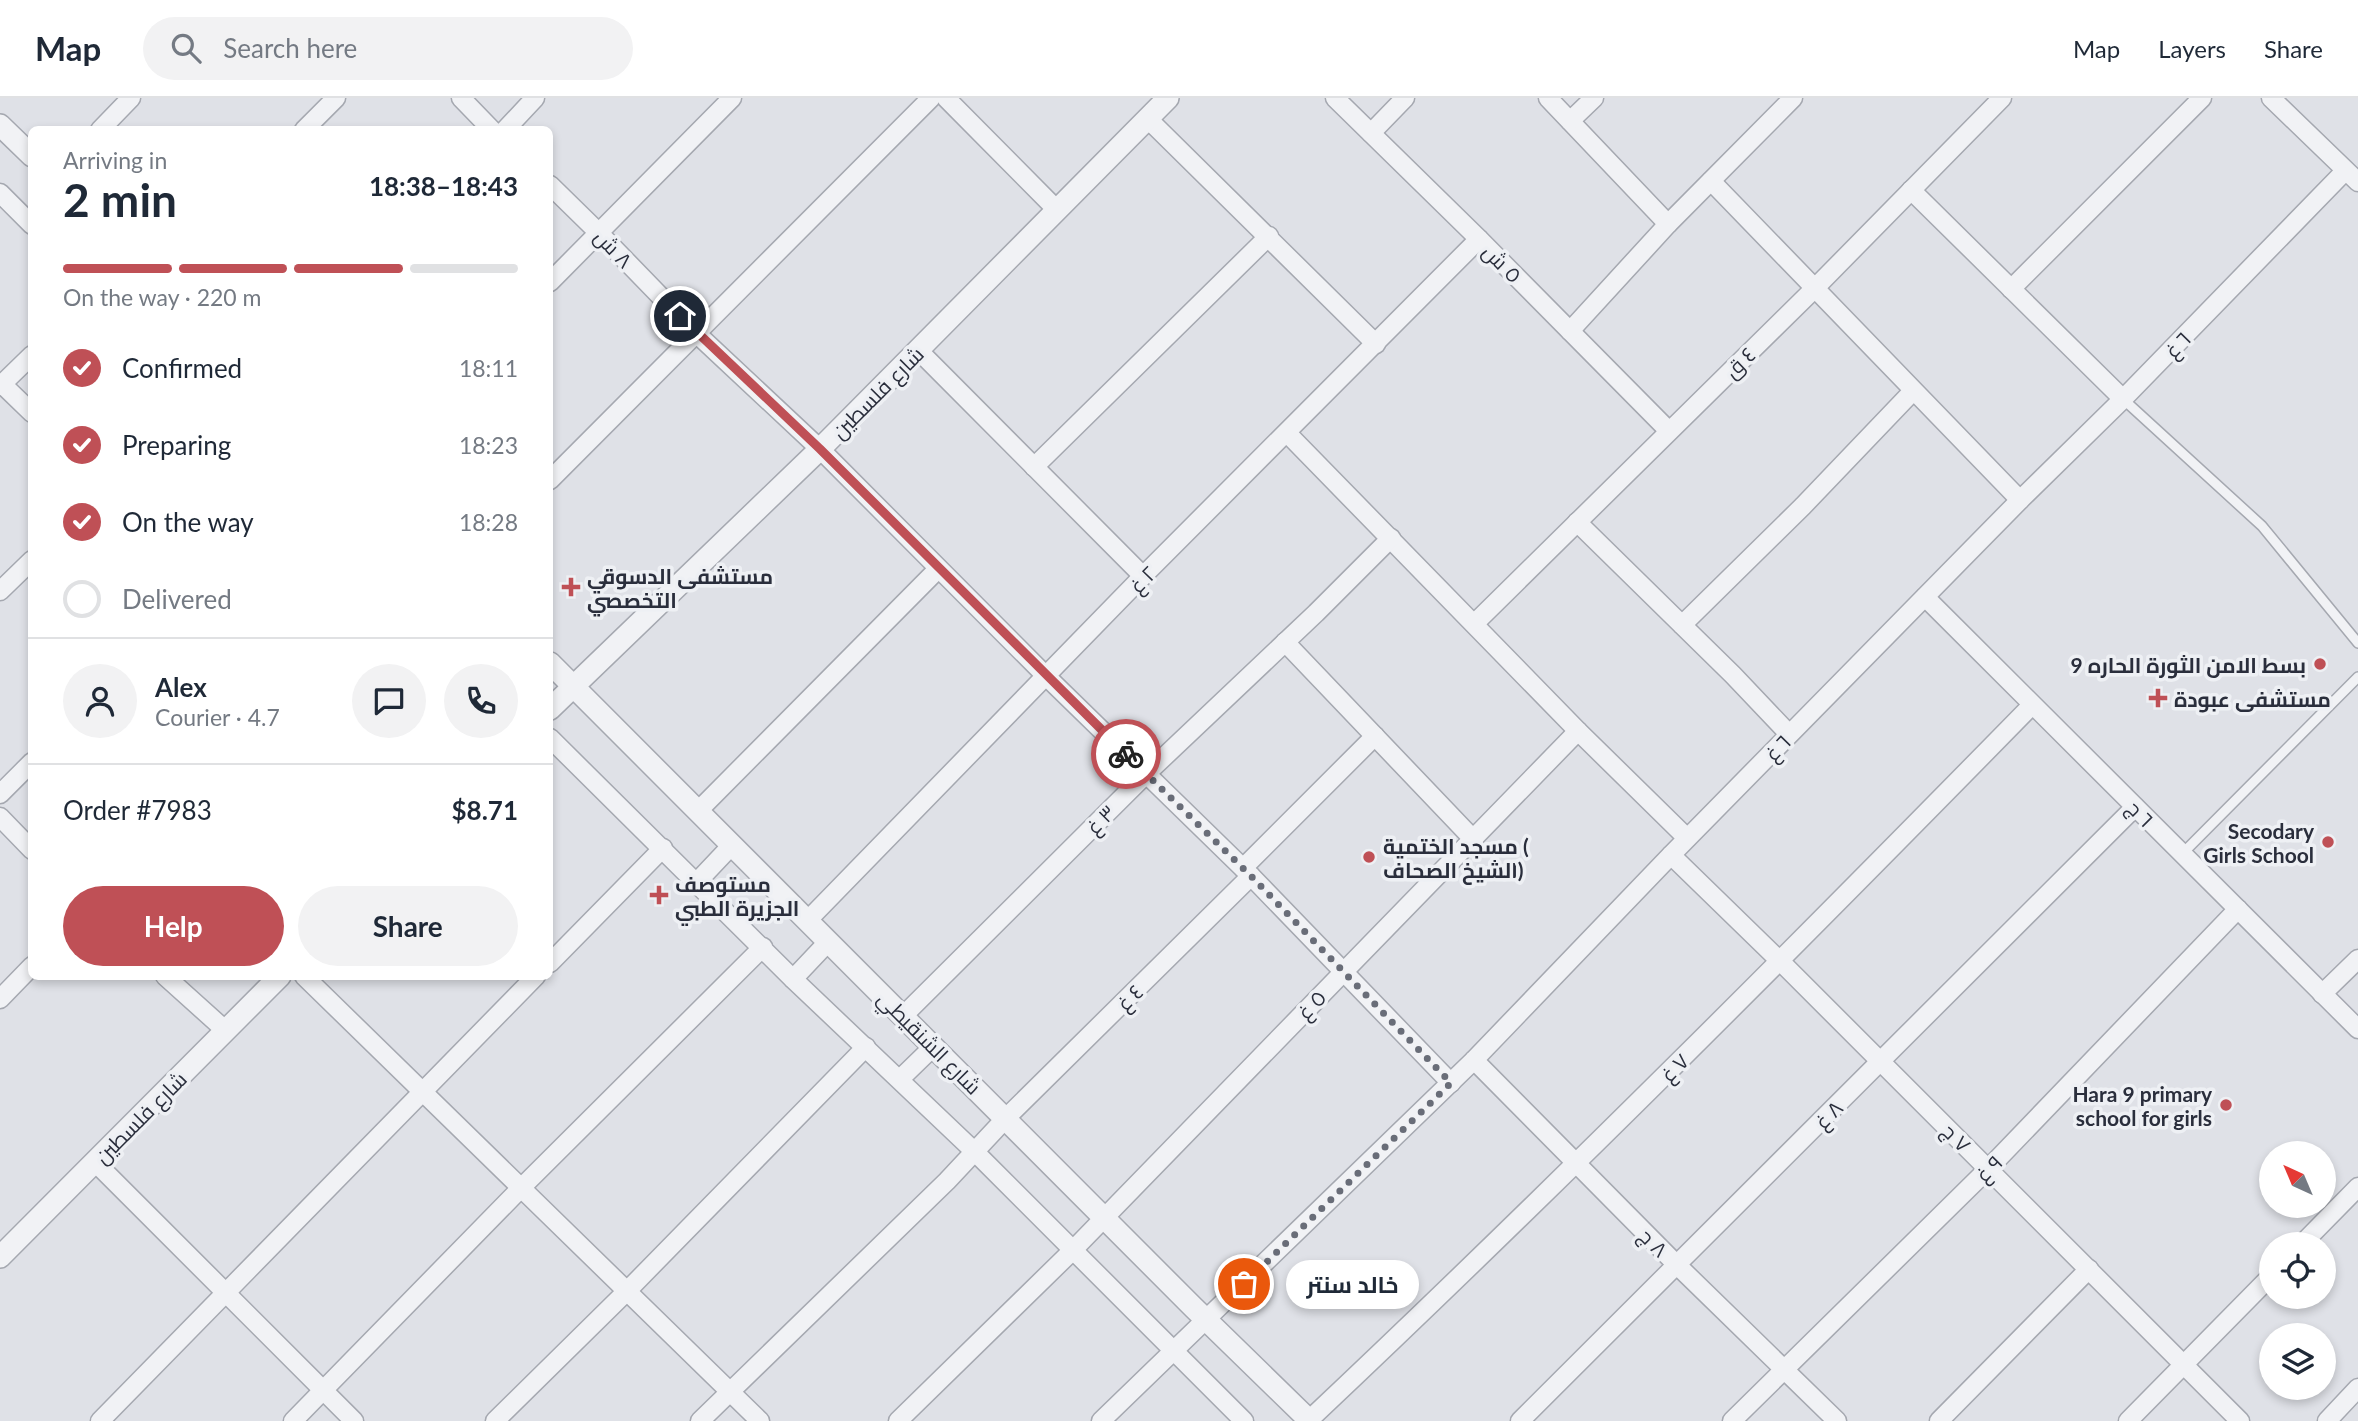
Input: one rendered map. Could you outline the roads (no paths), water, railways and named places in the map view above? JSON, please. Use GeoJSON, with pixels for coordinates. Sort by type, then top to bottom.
{"type":"FeatureCollection","features":[{"type":"Feature","properties":{"kind":"street"},"geometry":{"type":"LineString","coordinates":[[104,126],[131,98]]}},
{"type":"Feature","properties":{"kind":"street"},"geometry":{"type":"LineString","coordinates":[[308,126],[336,98]]}},
{"type":"Feature","properties":{"kind":"street"},"geometry":{"type":"LineString","coordinates":[[461,98],[488,126]]}},
{"type":"Feature","properties":{"kind":"street"},"geometry":{"type":"LineString","coordinates":[[509,126],[535,98]]}},
{"type":"Feature","properties":{"kind":"street"},"geometry":{"type":"LineString","coordinates":[[553,279],[732,98]]}},
{"type":"Feature","properties":{"kind":"street"},"geometry":{"type":"LineString","coordinates":[[553,477],[931,98]]}},
{"type":"Feature","properties":{"kind":"street"},"geometry":{"type":"LineString","coordinates":[[946,98],[1057,210]]}},
{"type":"Feature","properties":{"kind":"street","name":"٥ ش"},"geometry":{"type":"LineString","coordinates":[[1335,98],[1669,431]]}},
{"type":"Feature","properties":{"kind":"street"},"geometry":{"type":"LineString","coordinates":[[1371,133],[1405,98]]}},
{"type":"Feature","properties":{"kind":"street"},"geometry":{"type":"LineString","coordinates":[[1548,98],[1668,224]]}},
{"type":"Feature","properties":{"kind":"street"},"geometry":{"type":"LineString","coordinates":[[1570,121],[1594,98]]}},
{"type":"Feature","properties":{"kind":"street"},"geometry":{"type":"LineString","coordinates":[[1570,331],[1668,224],[1793,98]]}},
{"type":"Feature","properties":{"kind":"street","name":"٤ ق"},"geometry":{"type":"LineString","coordinates":[[1475,624],[1815,288],[2002,98]]}},
{"type":"Feature","properties":{"kind":"street"},"geometry":{"type":"LineString","coordinates":[[2011,289],[2202,98]]}},
{"type":"Feature","properties":{"kind":"street"},"geometry":{"type":"LineString","coordinates":[[2271,98],[2352,176]]}},
{"type":"Feature","properties":{"kind":"street"},"geometry":{"type":"LineString","coordinates":[[1157,105],[1269,236],[1376,344]]}},
{"type":"Feature","properties":{"kind":"street","name":"شارع فلسطين"},"geometry":{"type":"LineString","coordinates":[[553,706],[820,449],[1157,105]]}},
{"type":"Feature","properties":{"kind":"street"},"geometry":{"type":"LineString","coordinates":[[0,125],[28,152]]}},
{"type":"Feature","properties":{"kind":"street","name":"٦ غ"},"geometry":{"type":"LineString","coordinates":[[1101,1421],[1451,1083],[1687,838],[2020,500],[2352,176]]}},
{"type":"Feature","properties":{"kind":"street"},"geometry":{"type":"LineString","coordinates":[[1711,181],[2020,500]]}},
{"type":"Feature","properties":{"kind":"street","name":"٨ ش"},"geometry":{"type":"LineString","coordinates":[[553,188],[696,333],[820,449],[1047,677],[1247,872],[1451,1083]]}},
{"type":"Feature","properties":{"kind":"street"},"geometry":{"type":"LineString","coordinates":[[1911,190],[2123,399]]}},
{"type":"Feature","properties":{"kind":"street"},"geometry":{"type":"LineString","coordinates":[[1,195],[28,221]]}},
{"type":"Feature","properties":{"kind":"street"},"geometry":{"type":"LineString","coordinates":[[1034,467],[1269,236]]}},
{"type":"Feature","properties":{"kind":"street","name":"٢ غ"},"geometry":{"type":"LineString","coordinates":[[807,921],[1143,576],[1479,239]]}},
{"type":"Feature","properties":{"kind":"street"},"geometry":{"type":"LineString","coordinates":[[918,350],[1143,576]]}},
{"type":"Feature","properties":{"kind":"street"},"geometry":{"type":"LineString","coordinates":[[28,359],[1,385],[28,409]]}},
{"type":"Feature","properties":{"kind":"street"},"geometry":{"type":"LineString","coordinates":[[1682,625],[1803,506],[1913,391]]}},
{"type":"Feature","properties":{"kind":"street"},"geometry":{"type":"LineString","coordinates":[[1287,433],[1578,731],[1687,838]]}},
{"type":"Feature","properties":{"kind":"street"},"geometry":{"type":"LineString","coordinates":[[1577,522],[1789,734]]}},
{"type":"Feature","properties":{"kind":"street","name":"٣ غ"},"geometry":{"type":"LineString","coordinates":[[903,1016],[1146,774],[1391,538]]}},
{"type":"Feature","properties":{"kind":"street"},"geometry":{"type":"LineString","coordinates":[[0,591],[28,564]]}},
{"type":"Feature","properties":{"kind":"street"},"geometry":{"type":"LineString","coordinates":[[699,810],[939,569]]}},
{"type":"Feature","properties":{"kind":"street","name":"٦ ج"},"geometry":{"type":"LineString","coordinates":[[1925,597],[2358,1030]]}},
{"type":"Feature","properties":{"kind":"street"},"geometry":{"type":"LineString","coordinates":[[1285,642],[1474,840]]}},
{"type":"Feature","properties":{"kind":"street","name":"شارع الشنقيطي"},"geometry":{"type":"LineString","coordinates":[[553,666],[1309,1421]]}},
{"type":"Feature","properties":{"kind":"street","name":"٧ غ"},"geometry":{"type":"LineString","coordinates":[[1309,1421],[1781,962],[2032,705]]}},
{"type":"Feature","properties":{"kind":"street","name":"٥ غ"},"geometry":{"type":"LineString","coordinates":[[898,1421],[1072,1251],[1578,731]]}},
{"type":"Feature","properties":{"kind":"street","name":"٤ غ"},"geometry":{"type":"LineString","coordinates":[[700,1421],[975,1152],[1375,736]]}},
{"type":"Feature","properties":{"kind":"street"},"geometry":{"type":"LineString","coordinates":[[553,741],[793,979],[975,1152],[1244,1421]]}},
{"type":"Feature","properties":{"kind":"street"},"geometry":{"type":"LineString","coordinates":[[0,794],[28,766]]}},
{"type":"Feature","properties":{"kind":"street","name":"٨ غ"},"geometry":{"type":"LineString","coordinates":[[1520,1421],[2135,807]]}},
{"type":"Feature","properties":{"kind":"street"},"geometry":{"type":"LineString","coordinates":[[0,817],[28,846]]}},
{"type":"Feature","properties":{"kind":"street"},"geometry":{"type":"LineString","coordinates":[[697,882],[732,845]]}},
{"type":"Feature","properties":{"kind":"street"},"geometry":{"type":"LineString","coordinates":[[553,960],[663,848]]}},
{"type":"Feature","properties":{"kind":"street","name":"٧ ج"},"geometry":{"type":"LineString","coordinates":[[1671,855],[1989,1168],[2240,1421]]}},
{"type":"Feature","properties":{"kind":"street","name":"٩ غ"},"geometry":{"type":"LineString","coordinates":[[1732,1421],[1989,1168],[2238,909]]}},
{"type":"Feature","properties":{"kind":"street"},"geometry":{"type":"LineString","coordinates":[[793,979],[828,942]]}},
{"type":"Feature","properties":{"kind":"street"},"geometry":{"type":"LineString","coordinates":[[293,1421],[521,1188],[763,947]]}},
{"type":"Feature","properties":{"kind":"street"},"geometry":{"type":"LineString","coordinates":[[2322,994],[2358,959]]}},
{"type":"Feature","properties":{"kind":"street"},"geometry":{"type":"LineString","coordinates":[[0,999],[28,971]]}},
{"type":"Feature","properties":{"kind":"street"},"geometry":{"type":"LineString","coordinates":[[169,980],[225,1030]]}},
{"type":"Feature","properties":{"kind":"street","name":"شارع فلسطين"},"geometry":{"type":"LineString","coordinates":[[0,1258],[276,980]]}},
{"type":"Feature","properties":{"kind":"street"},"geometry":{"type":"LineString","coordinates":[[308,980],[760,1421]]}},
{"type":"Feature","properties":{"kind":"street"},"geometry":{"type":"LineString","coordinates":[[100,1421],[532,980]]}},
{"type":"Feature","properties":{"kind":"street"},"geometry":{"type":"LineString","coordinates":[[900,1079],[934,1046]]}},
{"type":"Feature","properties":{"kind":"street"},"geometry":{"type":"LineString","coordinates":[[495,1421],[627,1291],[866,1047]]}},
{"type":"Feature","properties":{"kind":"street","name":"٨ ج"},"geometry":{"type":"LineString","coordinates":[[1474,1060],[1677,1265],[1837,1421]]}},
{"type":"Feature","properties":{"kind":"street"},"geometry":{"type":"LineString","coordinates":[[95,1162],[354,1421]]}},
{"type":"Feature","properties":{"kind":"street"},"geometry":{"type":"LineString","coordinates":[[2314,1232],[2358,1187]]}},
{"type":"Feature","properties":{"kind":"street"},"geometry":{"type":"LineString","coordinates":[[1939,1421],[2090,1269]]}},
{"type":"Feature","properties":{"kind":"street"},"geometry":{"type":"LineString","coordinates":[[2128,1421],[2259,1288]]}},
{"type":"Feature","properties":{"kind":"street"},"geometry":{"type":"LineString","coordinates":[[2327,1421],[2358,1388]]}},
{"type":"Feature","properties":{"kind":"lane"},"geometry":{"type":"LineString","coordinates":[[2123,399],[2262,526],[2358,643]]}},
{"type":"Feature","properties":{"kind":"lane"},"geometry":{"type":"LineString","coordinates":[[2182,854],[2358,677]]}},
{"type":"Feature","properties":{"kind":"place","name":"مستشفى الدسوقي التخصصي"},"geometry":{"type":"Point","coordinates":[571,587]}},
{"type":"Feature","properties":{"kind":"place","name":"بسط الامن الثورة الحاره 9"},"geometry":{"type":"Point","coordinates":[2320,664]}},
{"type":"Feature","properties":{"kind":"place","name":"مستشفى عبودة"},"geometry":{"type":"Point","coordinates":[2158,698]}},
{"type":"Feature","properties":{"kind":"place","name":"Secodary Girls School"},"geometry":{"type":"Point","coordinates":[2328,842]}},
{"type":"Feature","properties":{"kind":"place","name":"مسجد الختمية ( الشيخ الصحاف)"},"geometry":{"type":"Point","coordinates":[1369,857]}},
{"type":"Feature","properties":{"kind":"place","name":"مستوصف الجزيرة الطبي"},"geometry":{"type":"Point","coordinates":[659,895]}},
{"type":"Feature","properties":{"kind":"place","name":"Hara 9 primary school for girls"},"geometry":{"type":"Point","coordinates":[2226,1105]}},
{"type":"Feature","properties":{"kind":"place","name":"خالد سنتر"},"geometry":{"type":"Point","coordinates":[1244,1284]}}]}
